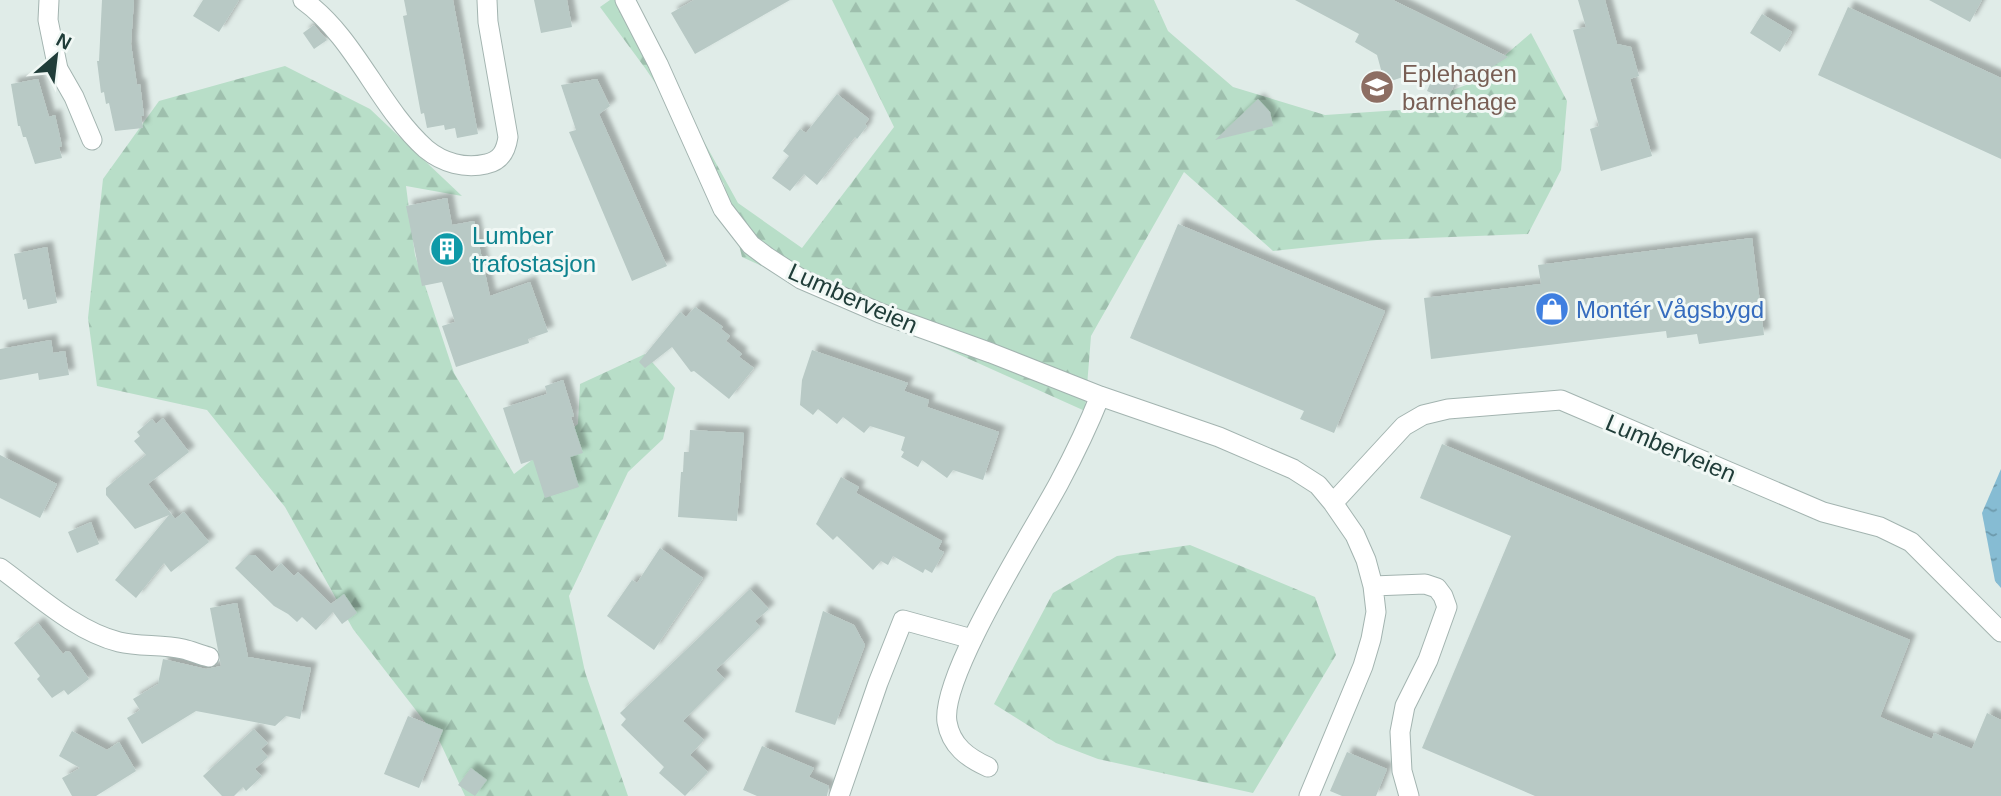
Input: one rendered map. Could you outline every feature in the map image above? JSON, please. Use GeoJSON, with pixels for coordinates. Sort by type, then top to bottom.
{"type":"FeatureCollection","features":[{"type":"Feature","properties":{"kind":"street"},"geometry":{"type":"LineString","coordinates":[[49,0],[48,20],[58,69],[74,97],[92,140]]}},
{"type":"Feature","properties":{"kind":"street"},"geometry":{"type":"LineString","coordinates":[[303,0],[332,26],[392,108],[427,149],[458,165],[477,166],[494,162],[506,150],[508,137],[488,22],[487,0]]}},
{"type":"Feature","properties":{"kind":"street","name":"Lumberveien"},"geometry":{"type":"LineString","coordinates":[[625,0],[659,64],[723,209],[751,245],[801,279],[880,313],[1100,396],[1219,437],[1293,469],[1318,485],[1334,503],[1355,535],[1366,560],[1376,612],[1371,639],[1310,796]]}},
{"type":"Feature","properties":{"kind":"street"},"geometry":{"type":"LineString","coordinates":[[988,767],[960,750],[952,738],[947,720],[949,700],[972,639],[1060,482],[1100,396]]}},
{"type":"Feature","properties":{"kind":"street","name":"Lumberveien"},"geometry":{"type":"LineString","coordinates":[[1334,503],[1404,426],[1423,415],[1448,409],[1561,401],[1823,512],[1880,527],[1911,542],[2001,632]]}},
{"type":"Feature","properties":{"kind":"street"},"geometry":{"type":"LineString","coordinates":[[0,568],[62,613],[94,632],[116,641],[139,646],[182,649],[209,657]]}},
{"type":"Feature","properties":{"kind":"street"},"geometry":{"type":"LineString","coordinates":[[1373,586],[1425,584],[1437,588],[1447,607],[1428,660],[1405,706],[1400,732],[1402,771],[1409,796]]}},
{"type":"Feature","properties":{"kind":"street"},"geometry":{"type":"LineString","coordinates":[[839,796],[903,620],[972,639]]}},
{"type":"Feature","properties":{"kind":"green space"},"geometry":{"type":"Polygon","coordinates":[[[610,0],[630,0],[629,6],[738,203],[802,248],[894,127],[832,0],[1154,0],[1168,31],[1233,87],[1325,115],[1400,110],[1474,82],[1531,33],[1567,101],[1561,170],[1528,234],[1377,240],[1273,251],[1184,172],[1091,336],[1085,411],[742,257],[724,184],[600,7],[610,0]]]}},
{"type":"Feature","properties":{"kind":"green space"},"geometry":{"type":"Polygon","coordinates":[[[285,66],[370,109],[462,196],[406,186],[415,255],[454,373],[514,474],[578,424],[580,384],[645,354],[675,388],[663,439],[628,472],[569,596],[585,672],[628,796],[465,796],[439,740],[353,629],[285,507],[207,410],[97,386],[88,318],[103,179],[159,101],[285,66]]]}},
{"type":"Feature","properties":{"kind":"green space"},"geometry":{"type":"Polygon","coordinates":[[[1190,545],[1315,597],[1336,655],[1253,793],[1098,759],[1056,743],[994,704],[1053,593],[1117,556],[1190,545]]]}},
{"type":"Feature","properties":{"kind":"water"},"geometry":{"type":"Polygon","coordinates":[[[2001,469],[2001,588],[1995,581],[1982,513],[2001,469]]]}},
{"type":"Feature","properties":{"kind":"building"},"geometry":{"type":"Polygon","coordinates":[[[102,0],[134,0],[131,44],[137,85],[140,84],[143,128],[115,131],[109,103],[106,104],[104,92],[101,93],[97,61],[102,0]]]}},
{"type":"Feature","properties":{"kind":"building"},"geometry":{"type":"Polygon","coordinates":[[[203,0],[239,0],[219,32],[193,16],[203,0]]]}},
{"type":"Feature","properties":{"kind":"building"},"geometry":{"type":"Polygon","coordinates":[[[404,0],[453,0],[478,134],[457,138],[455,128],[445,130],[444,125],[427,128],[424,113],[421,114],[403,16],[407,15],[404,0]]]}},
{"type":"Feature","properties":{"kind":"building"},"geometry":{"type":"Polygon","coordinates":[[[534,0],[567,0],[572,27],[541,33],[534,0]]]}},
{"type":"Feature","properties":{"kind":"building"},"geometry":{"type":"Polygon","coordinates":[[[694,0],[790,0],[695,54],[671,13],[694,0]]]}},
{"type":"Feature","properties":{"kind":"building"},"geometry":{"type":"Polygon","coordinates":[[[1295,0],[1393,0],[1508,57],[1463,85],[1455,83],[1447,100],[1427,91],[1438,65],[1394,80],[1383,77],[1377,55],[1355,42],[1359,34],[1295,0]]]}},
{"type":"Feature","properties":{"kind":"building"},"geometry":{"type":"Polygon","coordinates":[[[1578,0],[1605,0],[1617,44],[1631,47],[1639,76],[1630,79],[1652,156],[1601,171],[1590,129],[1599,126],[1573,30],[1586,27],[1578,0]]]}},
{"type":"Feature","properties":{"kind":"building"},"geometry":{"type":"Polygon","coordinates":[[[1929,0],[1982,0],[1970,22],[1929,0]]]}},
{"type":"Feature","properties":{"kind":"building"},"geometry":{"type":"Polygon","coordinates":[[[1848,7],[2001,78],[2001,159],[1818,75],[1848,7]]]}},
{"type":"Feature","properties":{"kind":"building"},"geometry":{"type":"Polygon","coordinates":[[[1762,14],[1792,32],[1780,52],[1750,33],[1762,14]]]}},
{"type":"Feature","properties":{"kind":"building"},"geometry":{"type":"Polygon","coordinates":[[[314,25],[327,40],[314,49],[303,33],[314,25]]]}},
{"type":"Feature","properties":{"kind":"building"},"geometry":{"type":"Polygon","coordinates":[[[38,79],[49,117],[55,115],[62,158],[35,164],[26,137],[23,137],[18,126],[11,84],[38,79]]]}},
{"type":"Feature","properties":{"kind":"building"},"geometry":{"type":"Polygon","coordinates":[[[597,79],[610,106],[599,114],[667,266],[632,281],[569,132],[576,130],[561,85],[597,79]]]}},
{"type":"Feature","properties":{"kind":"building"},"geometry":{"type":"Polygon","coordinates":[[[837,94],[869,119],[865,124],[867,126],[817,185],[804,174],[790,191],[772,178],[789,156],[783,151],[800,129],[806,133],[837,94]]]}},
{"type":"Feature","properties":{"kind":"building"},"geometry":{"type":"Polygon","coordinates":[[[1258,99],[1270,112],[1273,126],[1215,140],[1258,99]]]}},
{"type":"Feature","properties":{"kind":"building"},"geometry":{"type":"Polygon","coordinates":[[[447,198],[452,225],[474,221],[490,296],[530,282],[548,332],[528,339],[529,343],[456,367],[442,326],[455,322],[442,282],[422,286],[406,206],[447,198]]]}},
{"type":"Feature","properties":{"kind":"building"},"geometry":{"type":"Polygon","coordinates":[[[1178,224],[1385,311],[1334,433],[1300,419],[1304,411],[1130,338],[1178,224]]]}},
{"type":"Feature","properties":{"kind":"building"},"geometry":{"type":"Polygon","coordinates":[[[1752,238],[1764,335],[1699,344],[1697,334],[1667,338],[1666,331],[1431,359],[1424,298],[1541,284],[1538,265],[1752,238]]]}},
{"type":"Feature","properties":{"kind":"building"},"geometry":{"type":"Polygon","coordinates":[[[47,247],[57,303],[28,309],[26,299],[23,300],[14,254],[47,247]]]}},
{"type":"Feature","properties":{"kind":"building"},"geometry":{"type":"Polygon","coordinates":[[[695,307],[723,327],[721,329],[730,336],[726,341],[742,354],[739,357],[754,368],[729,399],[694,371],[691,372],[672,347],[645,368],[639,362],[680,312],[686,317],[695,307]]]}},
{"type":"Feature","properties":{"kind":"building"},"geometry":{"type":"Polygon","coordinates":[[[51,340],[53,353],[65,351],[69,375],[39,380],[38,373],[0,380],[0,349],[51,340]]]}},
{"type":"Feature","properties":{"kind":"building"},"geometry":{"type":"Polygon","coordinates":[[[812,350],[908,383],[904,391],[929,400],[927,407],[999,432],[983,480],[953,470],[947,478],[922,460],[918,467],[901,457],[905,437],[870,426],[864,433],[843,417],[837,424],[818,409],[813,415],[800,405],[802,380],[812,350]]]}},
{"type":"Feature","properties":{"kind":"building"},"geometry":{"type":"Polygon","coordinates":[[[563,380],[583,453],[570,457],[579,487],[545,498],[533,460],[521,464],[503,408],[547,394],[545,386],[563,380]]]}},
{"type":"Feature","properties":{"kind":"building"},"geometry":{"type":"Polygon","coordinates":[[[163,418],[189,452],[148,484],[175,519],[184,512],[209,542],[171,572],[164,563],[136,598],[115,580],[169,515],[135,529],[106,495],[106,488],[146,455],[134,441],[140,436],[137,432],[152,419],[156,424],[163,418]]]}},
{"type":"Feature","properties":{"kind":"building"},"geometry":{"type":"Polygon","coordinates":[[[690,430],[744,433],[737,521],[678,517],[681,472],[684,452],[689,452],[690,430]]]}},
{"type":"Feature","properties":{"kind":"building"},"geometry":{"type":"Polygon","coordinates":[[[1442,444],[1910,640],[1880,717],[1932,739],[1934,733],[1972,749],[1987,713],[2001,720],[2001,796],[1535,796],[1422,748],[1511,536],[1420,498],[1442,444]]]}},
{"type":"Feature","properties":{"kind":"building"},"geometry":{"type":"Polygon","coordinates":[[[0,455],[57,484],[40,518],[0,498],[0,455]]]}},
{"type":"Feature","properties":{"kind":"building"},"geometry":{"type":"Polygon","coordinates":[[[841,477],[859,487],[856,493],[942,541],[938,549],[944,552],[932,573],[925,569],[923,573],[893,556],[888,565],[881,561],[873,570],[837,536],[833,540],[816,524],[841,477]]]}},
{"type":"Feature","properties":{"kind":"building"},"geometry":{"type":"Polygon","coordinates":[[[91,522],[99,544],[77,553],[68,532],[91,522]]]}},
{"type":"Feature","properties":{"kind":"building"},"geometry":{"type":"Polygon","coordinates":[[[660,548],[703,578],[654,650],[607,616],[632,580],[637,583],[660,548]]]}},
{"type":"Feature","properties":{"kind":"building"},"geometry":{"type":"Polygon","coordinates":[[[248,555],[255,555],[272,572],[281,563],[294,576],[298,572],[331,604],[344,594],[357,613],[342,624],[333,612],[316,630],[302,617],[297,622],[274,606],[235,568],[248,555]]]}},
{"type":"Feature","properties":{"kind":"building"},"geometry":{"type":"Polygon","coordinates":[[[750,589],[769,609],[755,621],[760,627],[716,670],[725,679],[683,721],[704,740],[690,755],[708,772],[685,796],[659,773],[664,767],[621,725],[626,719],[620,713],[750,589]]]}},
{"type":"Feature","properties":{"kind":"building"},"geometry":{"type":"Polygon","coordinates":[[[237,603],[248,657],[311,668],[300,719],[286,716],[275,726],[196,711],[142,744],[127,718],[140,710],[133,699],[158,684],[163,659],[206,669],[221,666],[210,608],[237,603]]]}},
{"type":"Feature","properties":{"kind":"building"},"geometry":{"type":"Polygon","coordinates":[[[823,611],[854,625],[865,645],[835,725],[795,712],[823,611]]]}},
{"type":"Feature","properties":{"kind":"building"},"geometry":{"type":"Polygon","coordinates":[[[38,623],[63,654],[70,652],[89,679],[68,695],[64,690],[52,698],[37,679],[40,676],[14,643],[38,623]]]}},
{"type":"Feature","properties":{"kind":"building"},"geometry":{"type":"Polygon","coordinates":[[[408,716],[443,730],[419,788],[384,774],[408,716]]]}},
{"type":"Feature","properties":{"kind":"building"},"geometry":{"type":"Polygon","coordinates":[[[254,729],[268,743],[261,749],[268,757],[255,769],[262,776],[246,791],[243,787],[234,796],[222,796],[203,776],[254,729]]]}},
{"type":"Feature","properties":{"kind":"building"},"geometry":{"type":"Polygon","coordinates":[[[72,731],[107,750],[119,742],[136,771],[96,796],[72,796],[62,778],[80,768],[59,756],[72,731]]]}},
{"type":"Feature","properties":{"kind":"building"},"geometry":{"type":"Polygon","coordinates":[[[762,746],[814,768],[809,777],[829,786],[827,796],[757,796],[743,790],[762,746]]]}},
{"type":"Feature","properties":{"kind":"building"},"geometry":{"type":"Polygon","coordinates":[[[1347,752],[1387,769],[1376,796],[1342,796],[1330,791],[1347,752]]]}},
{"type":"Feature","properties":{"kind":"building"},"geometry":{"type":"Polygon","coordinates":[[[471,768],[487,780],[475,796],[458,785],[471,768]]]}},
{"type":"Feature","properties":{"kind":"place","name":"Eplehagen barnehage"},"geometry":{"type":"Point","coordinates":[1377,87]}},
{"type":"Feature","properties":{"kind":"place","name":"Lumber trafostasjon"},"geometry":{"type":"Point","coordinates":[447,249]}},
{"type":"Feature","properties":{"kind":"place","name":"Montér Vågsbygd"},"geometry":{"type":"Point","coordinates":[1552,309]}}]}
